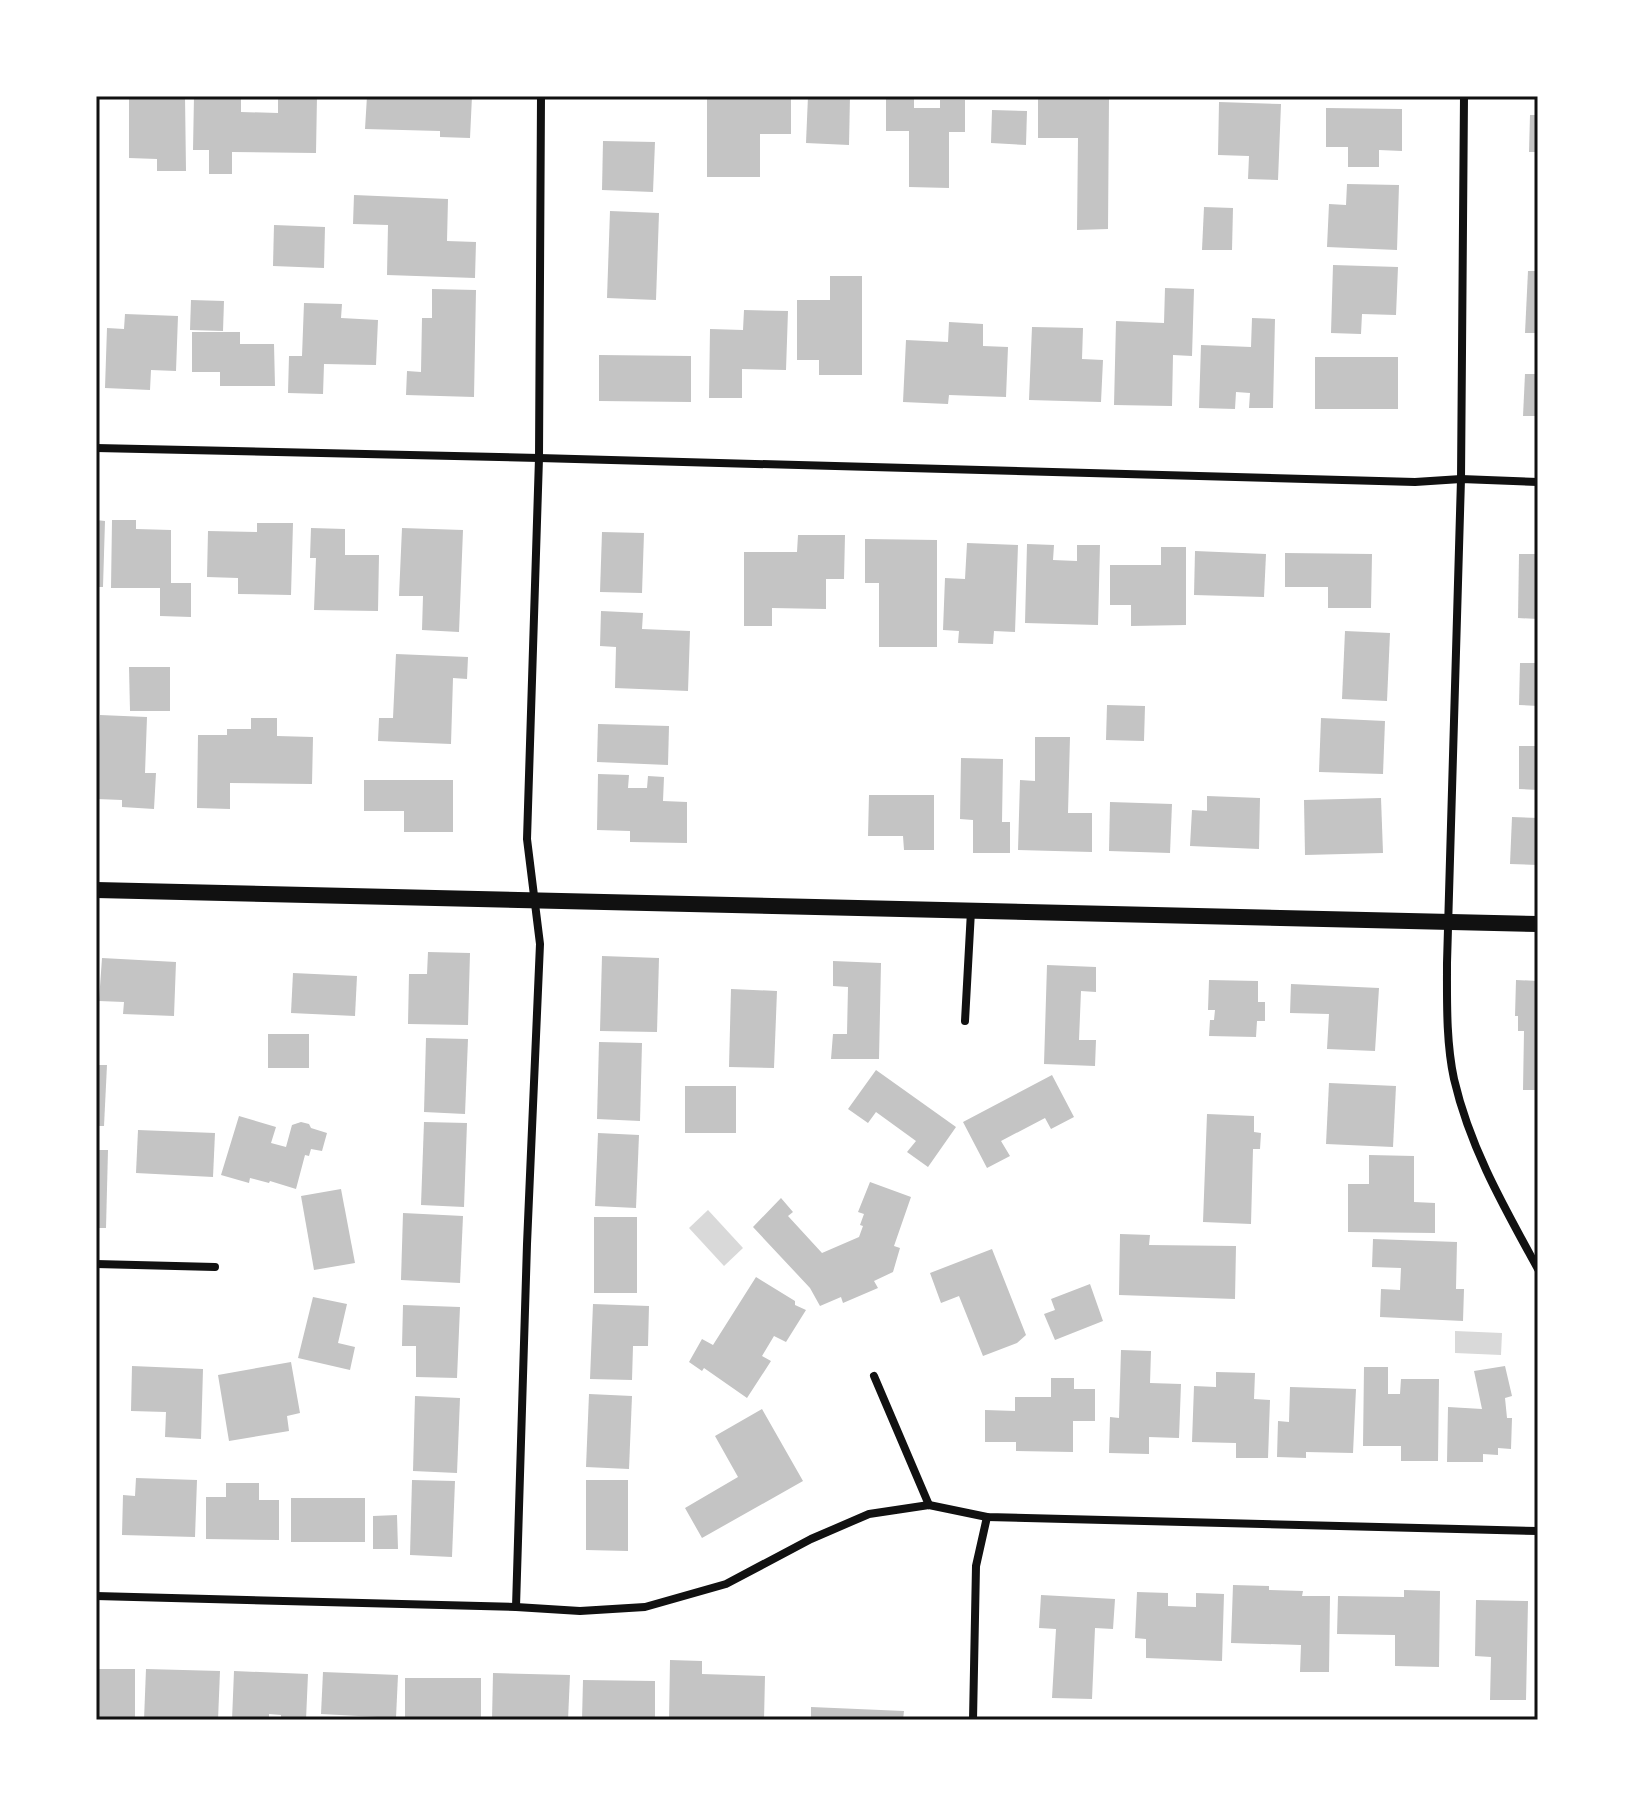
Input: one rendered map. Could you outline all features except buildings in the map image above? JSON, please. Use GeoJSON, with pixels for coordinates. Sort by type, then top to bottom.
{"type":"FeatureCollection","features":[{"type":"Feature","properties":{"kind":"main road"},"geometry":{"type":"LineString","coordinates":[[96,890],[1538,924]]}},
{"type":"Feature","properties":{"kind":"street"},"geometry":{"type":"LineString","coordinates":[[516,1607],[540,944],[527,839],[539,458],[541,96]]}},
{"type":"Feature","properties":{"kind":"street"},"geometry":{"type":"LineString","coordinates":[[1464,96],[1461,479],[1448,922],[1448,1027],[1454,1077],[1466,1121],[1489,1180],[1538,1269]]}},
{"type":"Feature","properties":{"kind":"street"},"geometry":{"type":"LineString","coordinates":[[96,448],[1415,482],[1461,479],[1538,482]]}},
{"type":"Feature","properties":{"kind":"street"},"geometry":{"type":"LineString","coordinates":[[965,1021],[971,910]]}},
{"type":"Feature","properties":{"kind":"street"},"geometry":{"type":"LineString","coordinates":[[96,1264],[215,1267]]}},
{"type":"Feature","properties":{"kind":"street"},"geometry":{"type":"LineString","coordinates":[[874,1376],[929,1505]]}},
{"type":"Feature","properties":{"kind":"street"},"geometry":{"type":"LineString","coordinates":[[96,1596],[580,1611],[645,1607],[726,1584],[811,1539],[869,1514],[929,1505],[987,1517],[1538,1531]]}},
{"type":"Feature","properties":{"kind":"street"},"geometry":{"type":"LineString","coordinates":[[973,1720],[976,1566],[987,1517]]}},
{"type":"Feature","properties":{"kind":"shaded area"},"geometry":{"type":"Polygon","coordinates":[[[708,1210],[743,1248],[724,1266],[689,1228],[708,1210]]]}},
{"type":"Feature","properties":{"kind":"shaded area"},"geometry":{"type":"Polygon","coordinates":[[[1455,1331],[1502,1333],[1501,1355],[1455,1353],[1455,1331]]]}}]}
